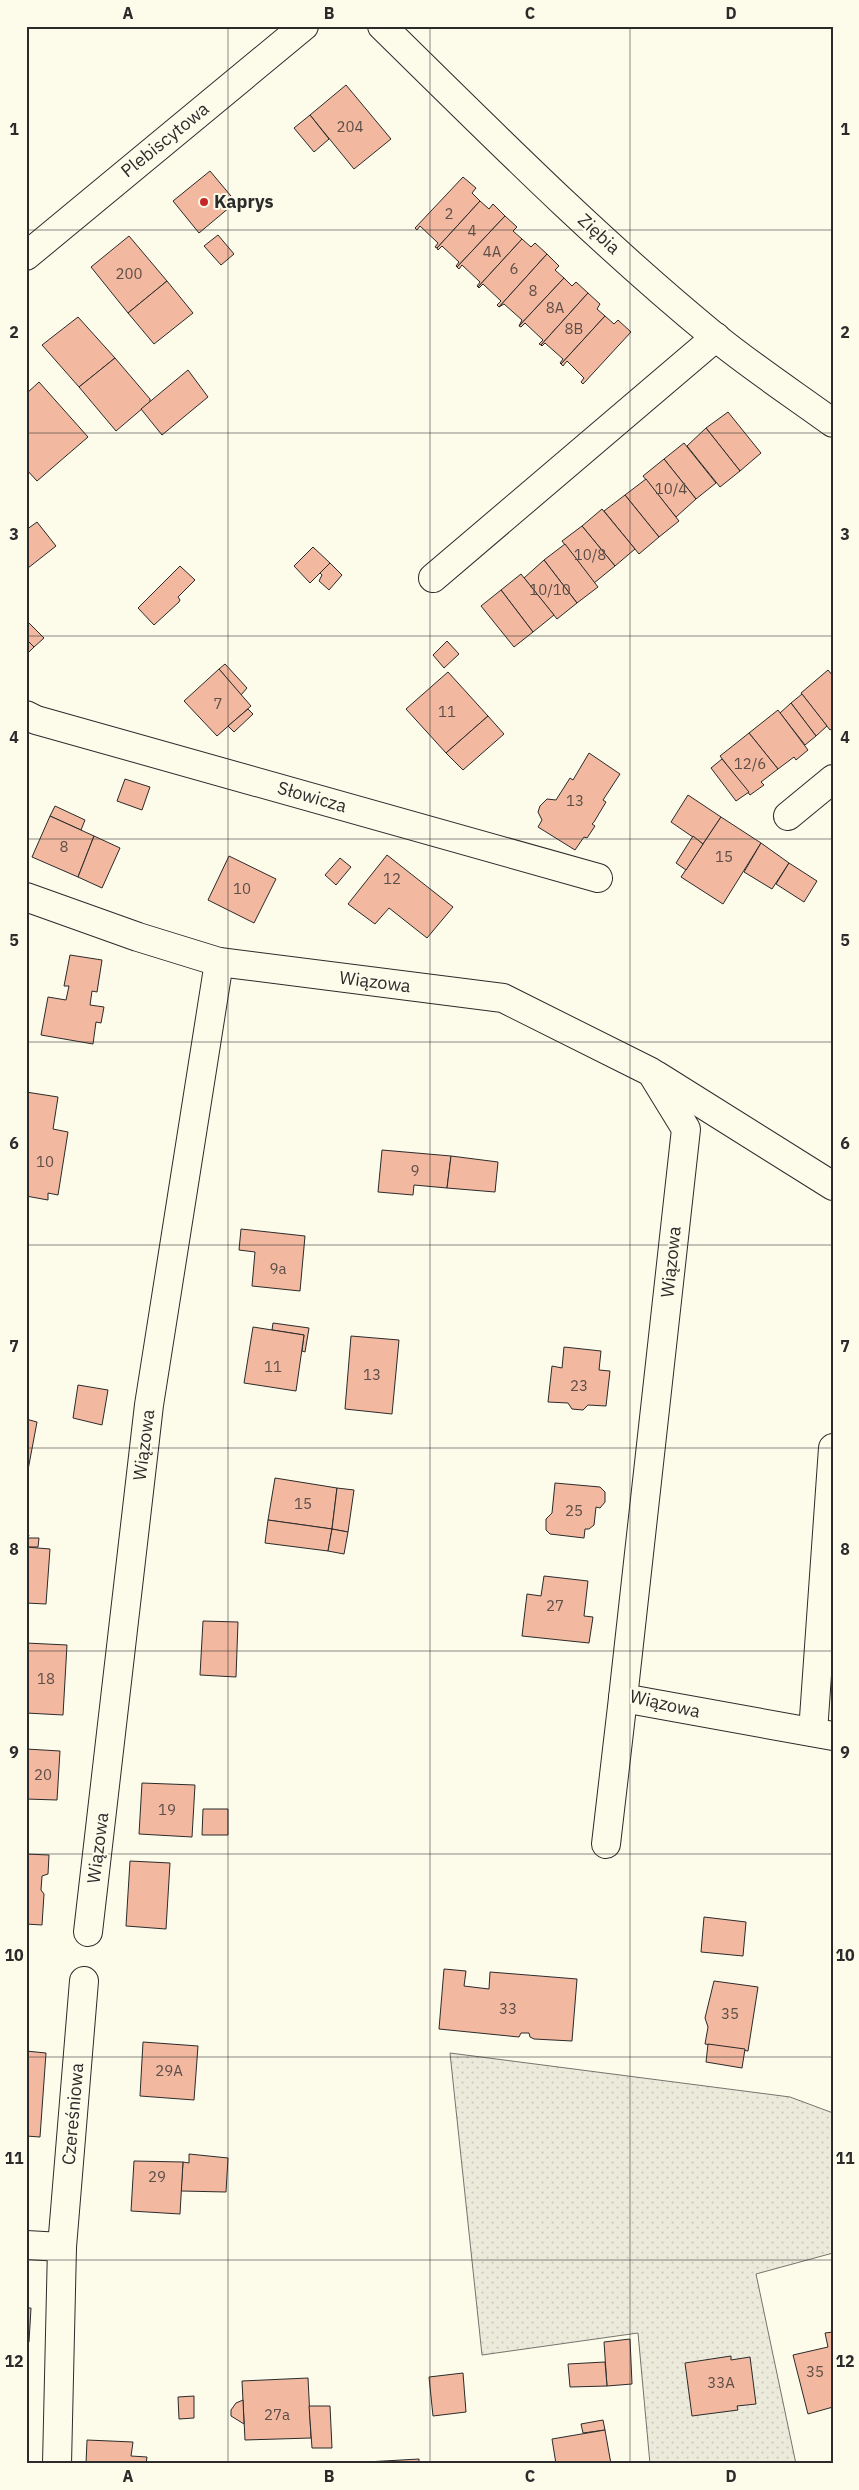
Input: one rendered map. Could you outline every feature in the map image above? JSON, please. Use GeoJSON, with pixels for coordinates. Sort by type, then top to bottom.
{"type":"FeatureCollection","features":[{"type":"Feature","properties":{"kind":"street","name":"Plebiscytowa"},"geometry":{"type":"LineString","coordinates":[[26,256],[304,26]]}},
{"type":"Feature","properties":{"kind":"street","name":"Ziębia"},"geometry":{"type":"LineString","coordinates":[[382,26],[510,151],[670,299],[716,337],[833,423]]}},
{"type":"Feature","properties":{"kind":"street"},"geometry":{"type":"LineString","coordinates":[[433,578],[716,337]]}},
{"type":"Feature","properties":{"kind":"street","name":"Słowicza"},"geometry":{"type":"LineString","coordinates":[[26,715],[46,723],[598,878]]}},
{"type":"Feature","properties":{"kind":"street"},"geometry":{"type":"LineString","coordinates":[[788,816],[833,779]]}},
{"type":"Feature","properties":{"kind":"street","name":"Wiązowa"},"geometry":{"type":"LineString","coordinates":[[26,897],[219,962],[503,998],[651,1072],[686,1129],[623,1698],[823,1734]]}},
{"type":"Feature","properties":{"kind":"street","name":"Wiązowa"},"geometry":{"type":"LineString","coordinates":[[88,1932],[149,1404],[219,962]]}},
{"type":"Feature","properties":{"kind":"street"},"geometry":{"type":"LineString","coordinates":[[651,1072],[833,1186]]}},
{"type":"Feature","properties":{"kind":"street"},"geometry":{"type":"LineString","coordinates":[[823,1734],[833,1448]]}},
{"type":"Feature","properties":{"kind":"street"},"geometry":{"type":"LineString","coordinates":[[606,1844],[623,1698]]}},
{"type":"Feature","properties":{"kind":"street","name":"Czereśniowa"},"geometry":{"type":"LineString","coordinates":[[57,2464],[62,2247],[84,1982]]}},
{"type":"Feature","properties":{"kind":"street"},"geometry":{"type":"LineString","coordinates":[[26,2245],[62,2247]]}},
{"type":"Feature","properties":{"kind":"shaded area"},"geometry":{"type":"Polygon","coordinates":[[[450,2053],[790,2097],[833,2113],[833,2253],[756,2274],[796,2464],[650,2464],[638,2333],[482,2355],[450,2053]]]}},
{"type":"Feature","properties":{"kind":"building"},"geometry":{"type":"Polygon","coordinates":[[[346,85],[391,139],[354,169],[310,115],[346,85]]]}},
{"type":"Feature","properties":{"kind":"building"},"geometry":{"type":"Polygon","coordinates":[[[310,115],[329,139],[314,152],[294,128],[310,115]]]}},
{"type":"Feature","properties":{"kind":"building","name":"Kaprys"},"geometry":{"type":"Polygon","coordinates":[[[210,171],[236,202],[199,233],[173,201],[210,171]]]}},
{"type":"Feature","properties":{"kind":"building"},"geometry":{"type":"Polygon","coordinates":[[[463,177],[476,188],[472,193],[480,201],[437,248],[435,247],[438,243],[420,226],[417,230],[415,228],[463,177]]]}},
{"type":"Feature","properties":{"kind":"building"},"geometry":{"type":"Polygon","coordinates":[[[480,201],[489,209],[493,204],[505,216],[457,267],[459,262],[442,246],[438,250],[437,248],[480,201]]]}},
{"type":"Feature","properties":{"kind":"building"},"geometry":{"type":"Polygon","coordinates":[[[505,216],[517,227],[513,231],[522,239],[478,287],[480,282],[462,265],[459,269],[457,267],[505,216]]]}},
{"type":"Feature","properties":{"kind":"building"},"geometry":{"type":"Polygon","coordinates":[[[218,235],[234,254],[221,265],[204,246],[218,235]]]}},
{"type":"Feature","properties":{"kind":"building"},"geometry":{"type":"Polygon","coordinates":[[[129,236],[167,281],[128,313],[91,267],[129,236]]]}},
{"type":"Feature","properties":{"kind":"building"},"geometry":{"type":"Polygon","coordinates":[[[522,239],[531,247],[535,243],[547,254],[499,307],[497,305],[501,301],[483,284],[478,287],[522,239]]]}},
{"type":"Feature","properties":{"kind":"building"},"geometry":{"type":"Polygon","coordinates":[[[547,254],[559,266],[555,270],[564,278],[519,326],[522,320],[504,304],[499,307],[547,254]]]}},
{"type":"Feature","properties":{"kind":"building"},"geometry":{"type":"Polygon","coordinates":[[[564,278],[572,286],[576,282],[588,293],[541,345],[539,344],[543,340],[525,323],[521,327],[519,326],[564,278]]]}},
{"type":"Feature","properties":{"kind":"building"},"geometry":{"type":"Polygon","coordinates":[[[167,281],[193,313],[154,344],[128,313],[167,281]]]}},
{"type":"Feature","properties":{"kind":"building"},"geometry":{"type":"Polygon","coordinates":[[[588,293],[600,304],[597,309],[605,316],[561,364],[563,359],[545,343],[541,345],[588,293]]]}},
{"type":"Feature","properties":{"kind":"building"},"geometry":{"type":"Polygon","coordinates":[[[605,316],[614,324],[618,320],[631,332],[583,384],[581,382],[584,378],[567,361],[563,366],[561,364],[605,316]]]}},
{"type":"Feature","properties":{"kind":"building"},"geometry":{"type":"Polygon","coordinates":[[[78,317],[115,358],[79,387],[42,345],[78,317]]]}},
{"type":"Feature","properties":{"kind":"building"},"geometry":{"type":"Polygon","coordinates":[[[115,358],[150,399],[150,402],[116,431],[79,387],[115,358]]]}},
{"type":"Feature","properties":{"kind":"building"},"geometry":{"type":"Polygon","coordinates":[[[188,370],[208,397],[162,435],[141,409],[188,370]]]}},
{"type":"Feature","properties":{"kind":"building"},"geometry":{"type":"Polygon","coordinates":[[[39,382],[88,437],[37,481],[26,469],[26,394],[39,382]]]}},
{"type":"Feature","properties":{"kind":"building"},"geometry":{"type":"Polygon","coordinates":[[[728,412],[761,453],[740,471],[706,428],[728,412]]]}},
{"type":"Feature","properties":{"kind":"building"},"geometry":{"type":"Polygon","coordinates":[[[706,428],[740,471],[720,487],[687,446],[706,428]]]}},
{"type":"Feature","properties":{"kind":"building"},"geometry":{"type":"Polygon","coordinates":[[[684,443],[716,483],[696,499],[664,459],[684,443]]]}},
{"type":"Feature","properties":{"kind":"building"},"geometry":{"type":"Polygon","coordinates":[[[664,459],[696,499],[676,517],[643,476],[664,459]]]}},
{"type":"Feature","properties":{"kind":"building"},"geometry":{"type":"Polygon","coordinates":[[[646,479],[679,521],[659,537],[625,495],[646,479]]]}},
{"type":"Feature","properties":{"kind":"building"},"geometry":{"type":"Polygon","coordinates":[[[625,495],[659,537],[639,554],[604,511],[625,495]]]}},
{"type":"Feature","properties":{"kind":"building"},"geometry":{"type":"Polygon","coordinates":[[[602,509],[635,549],[615,566],[582,526],[602,509]]]}},
{"type":"Feature","properties":{"kind":"building"},"geometry":{"type":"Polygon","coordinates":[[[37,522],[56,546],[28,568],[26,530],[37,522]]]}},
{"type":"Feature","properties":{"kind":"building"},"geometry":{"type":"Polygon","coordinates":[[[582,526],[615,566],[594,583],[562,541],[582,526]]]}},
{"type":"Feature","properties":{"kind":"building"},"geometry":{"type":"Polygon","coordinates":[[[565,544],[598,587],[577,603],[544,560],[565,544]]]}},
{"type":"Feature","properties":{"kind":"building"},"geometry":{"type":"Polygon","coordinates":[[[313,547],[330,563],[310,583],[294,566],[313,547]]]}},
{"type":"Feature","properties":{"kind":"building"},"geometry":{"type":"Polygon","coordinates":[[[544,560],[577,603],[557,619],[524,578],[544,560]]]}},
{"type":"Feature","properties":{"kind":"building"},"geometry":{"type":"Polygon","coordinates":[[[330,563],[342,575],[329,590],[319,581],[322,575],[320,573],[330,563]]]}},
{"type":"Feature","properties":{"kind":"building"},"geometry":{"type":"Polygon","coordinates":[[[180,566],[195,580],[178,597],[179,602],[154,625],[138,608],[180,566]]]}},
{"type":"Feature","properties":{"kind":"building"},"geometry":{"type":"Polygon","coordinates":[[[521,574],[554,615],[533,632],[501,590],[521,574]]]}},
{"type":"Feature","properties":{"kind":"building"},"geometry":{"type":"Polygon","coordinates":[[[501,590],[533,632],[514,647],[481,606],[501,590]]]}},
{"type":"Feature","properties":{"kind":"building"},"geometry":{"type":"Polygon","coordinates":[[[26,620],[44,638],[34,647],[26,639],[26,620]]]}},
{"type":"Feature","properties":{"kind":"building"},"geometry":{"type":"Polygon","coordinates":[[[26,639],[34,647],[26,655],[26,639]]]}},
{"type":"Feature","properties":{"kind":"building"},"geometry":{"type":"Polygon","coordinates":[[[447,641],[459,654],[444,668],[433,655],[447,641]]]}},
{"type":"Feature","properties":{"kind":"building"},"geometry":{"type":"Polygon","coordinates":[[[225,664],[247,688],[241,695],[219,669],[225,664]]]}},
{"type":"Feature","properties":{"kind":"building"},"geometry":{"type":"Polygon","coordinates":[[[219,669],[251,706],[217,736],[184,701],[219,669]]]}},
{"type":"Feature","properties":{"kind":"building"},"geometry":{"type":"Polygon","coordinates":[[[828,670],[833,676],[833,728],[830,730],[801,693],[828,670]]]}},
{"type":"Feature","properties":{"kind":"building"},"geometry":{"type":"Polygon","coordinates":[[[448,672],[488,716],[446,753],[406,709],[448,672]]]}},
{"type":"Feature","properties":{"kind":"building"},"geometry":{"type":"Polygon","coordinates":[[[802,694],[827,726],[816,736],[791,703],[802,694]]]}},
{"type":"Feature","properties":{"kind":"building"},"geometry":{"type":"Polygon","coordinates":[[[791,703],[816,736],[805,745],[780,713],[791,703]]]}},
{"type":"Feature","properties":{"kind":"building"},"geometry":{"type":"Polygon","coordinates":[[[248,709],[253,714],[234,732],[228,726],[248,709]]]}},
{"type":"Feature","properties":{"kind":"building"},"geometry":{"type":"Polygon","coordinates":[[[778,710],[808,750],[796,760],[794,757],[778,769],[749,733],[778,710]]]}},
{"type":"Feature","properties":{"kind":"building"},"geometry":{"type":"Polygon","coordinates":[[[488,716],[504,734],[463,770],[446,753],[488,716]]]}},
{"type":"Feature","properties":{"kind":"building"},"geometry":{"type":"Polygon","coordinates":[[[749,733],[778,769],[761,782],[764,785],[750,795],[720,756],[749,733]]]}},
{"type":"Feature","properties":{"kind":"building"},"geometry":{"type":"Polygon","coordinates":[[[589,753],[620,774],[603,800],[606,802],[592,824],[595,826],[587,838],[584,837],[575,850],[538,827],[542,820],[538,812],[540,806],[547,799],[556,800],[570,778],[573,780],[589,753]]]}},
{"type":"Feature","properties":{"kind":"building"},"geometry":{"type":"Polygon","coordinates":[[[722,759],[749,792],[736,801],[711,768],[722,759]]]}},
{"type":"Feature","properties":{"kind":"building"},"geometry":{"type":"Polygon","coordinates":[[[125,779],[150,787],[142,810],[117,801],[125,779]]]}},
{"type":"Feature","properties":{"kind":"building"},"geometry":{"type":"Polygon","coordinates":[[[688,795],[721,817],[703,844],[671,822],[688,795]]]}},
{"type":"Feature","properties":{"kind":"building"},"geometry":{"type":"Polygon","coordinates":[[[55,806],[85,820],[81,830],[50,816],[55,806]]]}},
{"type":"Feature","properties":{"kind":"building"},"geometry":{"type":"Polygon","coordinates":[[[50,816],[94,836],[78,877],[32,857],[50,816]]]}},
{"type":"Feature","properties":{"kind":"building"},"geometry":{"type":"Polygon","coordinates":[[[721,817],[761,843],[723,904],[681,877],[721,817]]]}},
{"type":"Feature","properties":{"kind":"building"},"geometry":{"type":"Polygon","coordinates":[[[94,836],[120,848],[102,888],[78,877],[94,836]]]}},
{"type":"Feature","properties":{"kind":"building"},"geometry":{"type":"Polygon","coordinates":[[[693,836],[703,844],[686,870],[676,863],[693,836]]]}},
{"type":"Feature","properties":{"kind":"building"},"geometry":{"type":"Polygon","coordinates":[[[761,843],[789,863],[772,889],[744,872],[761,843]]]}},
{"type":"Feature","properties":{"kind":"building"},"geometry":{"type":"Polygon","coordinates":[[[387,855],[453,907],[427,938],[389,908],[375,924],[348,904],[387,855]]]}},
{"type":"Feature","properties":{"kind":"building"},"geometry":{"type":"Polygon","coordinates":[[[229,856],[276,879],[254,923],[208,900],[229,856]]]}},
{"type":"Feature","properties":{"kind":"building"},"geometry":{"type":"Polygon","coordinates":[[[340,858],[351,867],[336,885],[325,875],[340,858]]]}},
{"type":"Feature","properties":{"kind":"building"},"geometry":{"type":"Polygon","coordinates":[[[789,863],[817,881],[804,902],[776,884],[789,863]]]}},
{"type":"Feature","properties":{"kind":"building"},"geometry":{"type":"Polygon","coordinates":[[[70,955],[102,960],[97,992],[92,991],[90,1005],[104,1007],[101,1023],[96,1022],[93,1044],[41,1035],[48,997],[66,1000],[69,986],[64,986],[70,955]]]}},
{"type":"Feature","properties":{"kind":"building"},"geometry":{"type":"Polygon","coordinates":[[[26,1092],[58,1097],[53,1129],[68,1132],[58,1195],[48,1193],[48,1200],[26,1196],[26,1092]]]}},
{"type":"Feature","properties":{"kind":"building"},"geometry":{"type":"Polygon","coordinates":[[[382,1150],[451,1156],[447,1188],[414,1185],[413,1195],[378,1192],[382,1150]]]}},
{"type":"Feature","properties":{"kind":"building"},"geometry":{"type":"Polygon","coordinates":[[[451,1156],[498,1162],[495,1192],[447,1188],[451,1156]]]}},
{"type":"Feature","properties":{"kind":"building"},"geometry":{"type":"Polygon","coordinates":[[[241,1229],[305,1236],[300,1291],[252,1286],[255,1252],[239,1250],[241,1229]]]}},
{"type":"Feature","properties":{"kind":"building"},"geometry":{"type":"Polygon","coordinates":[[[273,1323],[309,1328],[305,1352],[302,1351],[304,1335],[272,1330],[273,1323]]]}},
{"type":"Feature","properties":{"kind":"building"},"geometry":{"type":"Polygon","coordinates":[[[253,1327],[304,1335],[296,1391],[244,1383],[253,1327]]]}},
{"type":"Feature","properties":{"kind":"building"},"geometry":{"type":"Polygon","coordinates":[[[351,1336],[399,1340],[392,1414],[345,1409],[351,1336]]]}},
{"type":"Feature","properties":{"kind":"building"},"geometry":{"type":"Polygon","coordinates":[[[564,1347],[601,1351],[599,1370],[610,1371],[606,1406],[588,1405],[583,1410],[572,1409],[568,1403],[548,1402],[552,1366],[562,1368],[564,1347]]]}},
{"type":"Feature","properties":{"kind":"building"},"geometry":{"type":"Polygon","coordinates":[[[78,1385],[108,1390],[102,1425],[73,1418],[78,1385]]]}},
{"type":"Feature","properties":{"kind":"building"},"geometry":{"type":"Polygon","coordinates":[[[26,1419],[37,1422],[28,1470],[26,1470],[26,1419]]]}},
{"type":"Feature","properties":{"kind":"building"},"geometry":{"type":"Polygon","coordinates":[[[275,1478],[337,1488],[332,1529],[268,1520],[275,1478]]]}},
{"type":"Feature","properties":{"kind":"building"},"geometry":{"type":"Polygon","coordinates":[[[555,1483],[600,1487],[605,1492],[605,1502],[600,1508],[596,1507],[594,1525],[589,1529],[585,1529],[584,1538],[550,1534],[546,1530],[546,1519],[552,1513],[555,1483]]]}},
{"type":"Feature","properties":{"kind":"building"},"geometry":{"type":"Polygon","coordinates":[[[337,1488],[354,1490],[348,1532],[332,1529],[337,1488]]]}},
{"type":"Feature","properties":{"kind":"building"},"geometry":{"type":"Polygon","coordinates":[[[268,1520],[332,1529],[328,1551],[265,1543],[268,1520]]]}},
{"type":"Feature","properties":{"kind":"building"},"geometry":{"type":"Polygon","coordinates":[[[332,1529],[348,1532],[344,1554],[328,1551],[332,1529]]]}},
{"type":"Feature","properties":{"kind":"building"},"geometry":{"type":"Polygon","coordinates":[[[26,1533],[29,1535],[28,1538],[39,1538],[38,1547],[26,1547],[26,1533]]]}},
{"type":"Feature","properties":{"kind":"building"},"geometry":{"type":"Polygon","coordinates":[[[26,1547],[50,1549],[46,1604],[26,1603],[26,1547]]]}},
{"type":"Feature","properties":{"kind":"building"},"geometry":{"type":"Polygon","coordinates":[[[544,1576],[588,1581],[584,1616],[593,1617],[589,1643],[522,1636],[527,1594],[541,1596],[544,1576]]]}},
{"type":"Feature","properties":{"kind":"building"},"geometry":{"type":"Polygon","coordinates":[[[203,1621],[238,1622],[236,1677],[200,1675],[203,1621]]]}},
{"type":"Feature","properties":{"kind":"building"},"geometry":{"type":"Polygon","coordinates":[[[26,1643],[67,1645],[63,1715],[26,1713],[26,1643]]]}},
{"type":"Feature","properties":{"kind":"building"},"geometry":{"type":"Polygon","coordinates":[[[26,1749],[60,1751],[57,1800],[26,1799],[26,1749]]]}},
{"type":"Feature","properties":{"kind":"building"},"geometry":{"type":"Polygon","coordinates":[[[142,1783],[195,1785],[192,1837],[139,1834],[142,1783]]]}},
{"type":"Feature","properties":{"kind":"building"},"geometry":{"type":"Polygon","coordinates":[[[203,1809],[228,1809],[228,1835],[202,1835],[203,1809]]]}},
{"type":"Feature","properties":{"kind":"building"},"geometry":{"type":"Polygon","coordinates":[[[26,1854],[49,1855],[48,1874],[42,1876],[41,1890],[44,1894],[42,1925],[26,1924],[26,1854]]]}},
{"type":"Feature","properties":{"kind":"building"},"geometry":{"type":"Polygon","coordinates":[[[130,1861],[170,1863],[166,1929],[126,1926],[130,1861]]]}},
{"type":"Feature","properties":{"kind":"building"},"geometry":{"type":"Polygon","coordinates":[[[704,1917],[746,1922],[743,1956],[701,1952],[704,1917]]]}},
{"type":"Feature","properties":{"kind":"building"},"geometry":{"type":"Polygon","coordinates":[[[444,1969],[466,1971],[464,1986],[489,1989],[490,1972],[577,1979],[572,2041],[534,2039],[530,2037],[529,2033],[521,2033],[519,2037],[439,2029],[444,1969]]]}},
{"type":"Feature","properties":{"kind":"building"},"geometry":{"type":"Polygon","coordinates":[[[714,1981],[758,1987],[748,2051],[705,2044],[708,2027],[705,2018],[714,1981]]]}},
{"type":"Feature","properties":{"kind":"building"},"geometry":{"type":"Polygon","coordinates":[[[143,2042],[198,2046],[194,2100],[140,2096],[143,2042]]]}},
{"type":"Feature","properties":{"kind":"building"},"geometry":{"type":"Polygon","coordinates":[[[708,2044],[745,2049],[742,2068],[706,2062],[708,2044]]]}},
{"type":"Feature","properties":{"kind":"building"},"geometry":{"type":"Polygon","coordinates":[[[26,2051],[46,2053],[40,2137],[26,2136],[26,2051]]]}},
{"type":"Feature","properties":{"kind":"building"},"geometry":{"type":"Polygon","coordinates":[[[189,2154],[228,2158],[226,2192],[181,2191],[183,2162],[189,2163],[189,2154]]]}},
{"type":"Feature","properties":{"kind":"building"},"geometry":{"type":"Polygon","coordinates":[[[134,2161],[183,2162],[180,2214],[131,2211],[134,2161]]]}},
{"type":"Feature","properties":{"kind":"building"},"geometry":{"type":"Polygon","coordinates":[[[26,2308],[31,2308],[29,2342],[26,2342],[26,2308]]]}},
{"type":"Feature","properties":{"kind":"building"},"geometry":{"type":"Polygon","coordinates":[[[833,2332],[833,2407],[808,2414],[793,2355],[828,2347],[825,2333],[833,2332]]]}},
{"type":"Feature","properties":{"kind":"building"},"geometry":{"type":"Polygon","coordinates":[[[630,2339],[632,2384],[607,2386],[604,2342],[630,2339]]]}},
{"type":"Feature","properties":{"kind":"building"},"geometry":{"type":"Polygon","coordinates":[[[731,2356],[731,2360],[750,2357],[756,2404],[737,2406],[738,2410],[692,2416],[685,2363],[731,2356]]]}},
{"type":"Feature","properties":{"kind":"building"},"geometry":{"type":"Polygon","coordinates":[[[605,2362],[607,2386],[570,2387],[568,2364],[605,2362]]]}},
{"type":"Feature","properties":{"kind":"building"},"geometry":{"type":"Polygon","coordinates":[[[463,2373],[466,2412],[433,2416],[429,2377],[463,2373]]]}},
{"type":"Feature","properties":{"kind":"building"},"geometry":{"type":"Polygon","coordinates":[[[308,2378],[311,2438],[245,2440],[242,2381],[308,2378]]]}},
{"type":"Feature","properties":{"kind":"building"},"geometry":{"type":"Polygon","coordinates":[[[194,2396],[194,2418],[179,2419],[178,2397],[194,2396]]]}},
{"type":"Feature","properties":{"kind":"building"},"geometry":{"type":"Polygon","coordinates":[[[243,2400],[244,2424],[231,2416],[231,2410],[236,2403],[243,2400]]]}},
{"type":"Feature","properties":{"kind":"building"},"geometry":{"type":"Polygon","coordinates":[[[309,2406],[330,2406],[332,2448],[312,2448],[309,2406]]]}},
{"type":"Feature","properties":{"kind":"building"},"geometry":{"type":"Polygon","coordinates":[[[603,2420],[605,2430],[583,2433],[581,2424],[603,2420]]]}},
{"type":"Feature","properties":{"kind":"building"},"geometry":{"type":"Polygon","coordinates":[[[605,2430],[611,2464],[556,2464],[552,2439],[605,2430]]]}},
{"type":"Feature","properties":{"kind":"building"},"geometry":{"type":"Polygon","coordinates":[[[87,2440],[133,2442],[131,2456],[147,2457],[146,2464],[86,2464],[87,2440]]]}},
{"type":"Feature","properties":{"kind":"building"},"geometry":{"type":"Polygon","coordinates":[[[419,2459],[419,2464],[367,2464],[366,2462],[419,2459]]]}},
{"type":"Feature","properties":{"kind":"place","name":"Kaprys"},"geometry":{"type":"Point","coordinates":[204,202]}}]}
